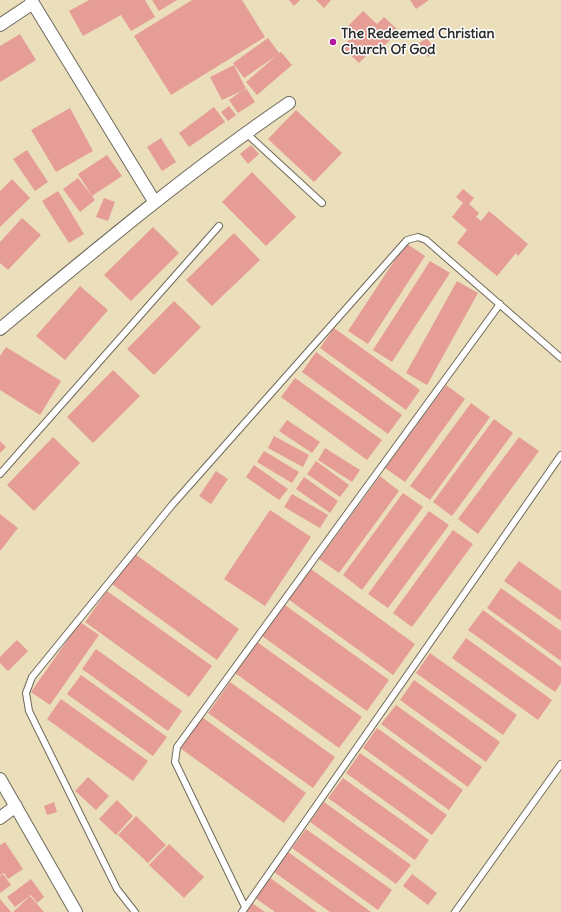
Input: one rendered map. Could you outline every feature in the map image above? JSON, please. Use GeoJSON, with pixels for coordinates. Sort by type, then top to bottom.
{"type":"FeatureCollection","features":[{"type":"Feature","properties":{"kind":"street"},"geometry":{"type":"LineString","coordinates":[[0,25],[32,2],[154,201]]}},
{"type":"Feature","properties":{"kind":"street"},"geometry":{"type":"LineString","coordinates":[[0,328],[154,201],[246,132],[289,103]]}},
{"type":"Feature","properties":{"kind":"street"},"geometry":{"type":"LineString","coordinates":[[0,778],[76,912]]}},
{"type":"Feature","properties":{"kind":"street"},"geometry":{"type":"LineString","coordinates":[[0,818],[16,806]]}},
{"type":"Feature","properties":{"kind":"lane"},"geometry":{"type":"LineString","coordinates":[[246,132],[322,203]]}},
{"type":"Feature","properties":{"kind":"lane"},"geometry":{"type":"LineString","coordinates":[[0,474],[219,226]]}},
{"type":"Feature","properties":{"kind":"lane"},"geometry":{"type":"LineString","coordinates":[[135,912],[117,889],[29,711],[26,694],[32,677],[172,505],[407,240],[418,237],[426,240],[561,358]]}},
{"type":"Feature","properties":{"kind":"lane"},"geometry":{"type":"LineString","coordinates":[[243,910],[175,762],[177,747],[500,304]]}},
{"type":"Feature","properties":{"kind":"lane"},"geometry":{"type":"LineString","coordinates":[[243,910],[561,455]]}},
{"type":"Feature","properties":{"kind":"lane"},"geometry":{"type":"LineString","coordinates":[[455,912],[561,764]]}},
{"type":"Feature","properties":{"kind":"building"},"geometry":{"type":"Polygon","coordinates":[[[89,0],[145,0],[155,17],[131,31],[121,15],[83,36],[69,11],[89,0]]]}},
{"type":"Feature","properties":{"kind":"building"},"geometry":{"type":"Polygon","coordinates":[[[152,0],[177,0],[159,11],[152,0]]]}},
{"type":"Feature","properties":{"kind":"building"},"geometry":{"type":"Polygon","coordinates":[[[192,0],[242,0],[265,37],[171,95],[134,36],[192,0]]]}},
{"type":"Feature","properties":{"kind":"building"},"geometry":{"type":"Polygon","coordinates":[[[289,0],[300,0],[294,6],[289,0]]]}},
{"type":"Feature","properties":{"kind":"building"},"geometry":{"type":"Polygon","coordinates":[[[316,0],[331,0],[324,8],[316,0]]]}},
{"type":"Feature","properties":{"kind":"building"},"geometry":{"type":"Polygon","coordinates":[[[410,0],[429,0],[416,9],[410,0]]]}},
{"type":"Feature","properties":{"kind":"building"},"geometry":{"type":"Polygon","coordinates":[[[363,11],[377,24],[384,17],[399,31],[381,49],[377,45],[359,63],[342,47],[350,39],[342,32],[363,11]]]}},
{"type":"Feature","properties":{"kind":"building"},"geometry":{"type":"Polygon","coordinates":[[[20,34],[36,60],[0,82],[0,46],[20,34]]]}},
{"type":"Feature","properties":{"kind":"building"},"geometry":{"type":"Polygon","coordinates":[[[268,38],[279,53],[281,52],[292,65],[257,95],[246,82],[276,56],[244,78],[233,63],[268,38]]]}},
{"type":"Feature","properties":{"kind":"building"},"geometry":{"type":"Polygon","coordinates":[[[427,38],[436,52],[428,57],[419,43],[427,38]]]}},
{"type":"Feature","properties":{"kind":"building"},"geometry":{"type":"Polygon","coordinates":[[[234,65],[246,89],[222,100],[210,77],[234,65]]]}},
{"type":"Feature","properties":{"kind":"building"},"geometry":{"type":"Polygon","coordinates":[[[246,88],[255,102],[238,113],[229,100],[246,88]]]}},
{"type":"Feature","properties":{"kind":"building"},"geometry":{"type":"Polygon","coordinates":[[[229,106],[236,115],[228,121],[221,112],[229,106]]]}},
{"type":"Feature","properties":{"kind":"building"},"geometry":{"type":"Polygon","coordinates":[[[214,107],[225,122],[189,147],[179,133],[214,107]]]}},
{"type":"Feature","properties":{"kind":"building"},"geometry":{"type":"Polygon","coordinates":[[[70,108],[93,151],[56,172],[31,130],[70,108]]]}},
{"type":"Feature","properties":{"kind":"building"},"geometry":{"type":"Polygon","coordinates":[[[296,110],[342,153],[314,182],[268,139],[296,110]]]}},
{"type":"Feature","properties":{"kind":"building"},"geometry":{"type":"Polygon","coordinates":[[[161,138],[176,162],[162,171],[147,147],[161,138]]]}},
{"type":"Feature","properties":{"kind":"building"},"geometry":{"type":"Polygon","coordinates":[[[251,145],[259,154],[248,164],[240,154],[251,145]]]}},
{"type":"Feature","properties":{"kind":"building"},"geometry":{"type":"Polygon","coordinates":[[[27,150],[48,182],[35,191],[13,159],[27,150]]]}},
{"type":"Feature","properties":{"kind":"building"},"geometry":{"type":"Polygon","coordinates":[[[107,155],[122,176],[92,196],[78,174],[107,155]]]}},
{"type":"Feature","properties":{"kind":"building"},"geometry":{"type":"Polygon","coordinates":[[[252,172],[296,217],[266,246],[222,202],[252,172]]]}},
{"type":"Feature","properties":{"kind":"building"},"geometry":{"type":"Polygon","coordinates":[[[78,178],[95,200],[80,212],[63,189],[78,178]]]}},
{"type":"Feature","properties":{"kind":"building"},"geometry":{"type":"Polygon","coordinates":[[[12,179],[30,198],[0,227],[0,191],[12,179]]]}},
{"type":"Feature","properties":{"kind":"building"},"geometry":{"type":"Polygon","coordinates":[[[463,189],[474,198],[469,204],[479,213],[476,217],[481,221],[489,211],[528,244],[518,256],[516,253],[497,276],[457,243],[467,230],[452,217],[463,203],[456,197],[463,189]]]}},
{"type":"Feature","properties":{"kind":"building"},"geometry":{"type":"Polygon","coordinates":[[[58,191],[84,234],[69,243],[42,201],[58,191]]]}},
{"type":"Feature","properties":{"kind":"building"},"geometry":{"type":"Polygon","coordinates":[[[104,198],[115,202],[108,221],[96,217],[104,198]]]}},
{"type":"Feature","properties":{"kind":"building"},"geometry":{"type":"Polygon","coordinates":[[[22,218],[41,235],[8,270],[0,263],[0,242],[22,218]]]}},
{"type":"Feature","properties":{"kind":"building"},"geometry":{"type":"Polygon","coordinates":[[[153,227],[179,253],[131,301],[104,275],[153,227]]]}},
{"type":"Feature","properties":{"kind":"building"},"geometry":{"type":"Polygon","coordinates":[[[234,233],[260,260],[212,306],[186,280],[234,233]]]}},
{"type":"Feature","properties":{"kind":"building"},"geometry":{"type":"Polygon","coordinates":[[[406,243],[425,256],[368,344],[348,331],[406,243]]]}},
{"type":"Feature","properties":{"kind":"building"},"geometry":{"type":"Polygon","coordinates":[[[430,261],[450,273],[392,362],[373,350],[430,261]]]}},
{"type":"Feature","properties":{"kind":"building"},"geometry":{"type":"Polygon","coordinates":[[[457,281],[478,293],[427,385],[406,373],[457,281]]]}},
{"type":"Feature","properties":{"kind":"building"},"geometry":{"type":"Polygon","coordinates":[[[80,286],[108,310],[65,360],[36,336],[80,286]]]}},
{"type":"Feature","properties":{"kind":"building"},"geometry":{"type":"Polygon","coordinates":[[[174,301],[201,327],[154,375],[127,349],[174,301]]]}},
{"type":"Feature","properties":{"kind":"building"},"geometry":{"type":"Polygon","coordinates":[[[334,328],[420,390],[406,410],[320,348],[334,328]]]}},
{"type":"Feature","properties":{"kind":"building"},"geometry":{"type":"Polygon","coordinates":[[[6,347],[61,381],[40,415],[0,390],[0,356],[6,347]]]}},
{"type":"Feature","properties":{"kind":"building"},"geometry":{"type":"Polygon","coordinates":[[[316,352],[402,415],[388,434],[302,372],[316,352]]]}},
{"type":"Feature","properties":{"kind":"building"},"geometry":{"type":"Polygon","coordinates":[[[113,370],[140,396],[93,443],[67,417],[113,370]]]}},
{"type":"Feature","properties":{"kind":"building"},"geometry":{"type":"Polygon","coordinates":[[[295,378],[382,440],[367,460],[281,397],[295,378]]]}},
{"type":"Feature","properties":{"kind":"building"},"geometry":{"type":"Polygon","coordinates":[[[446,385],[465,399],[405,482],[385,468],[446,385]]]}},
{"type":"Feature","properties":{"kind":"building"},"geometry":{"type":"Polygon","coordinates":[[[471,403],[490,417],[430,500],[410,486],[471,403]]]}},
{"type":"Feature","properties":{"kind":"building"},"geometry":{"type":"Polygon","coordinates":[[[494,419],[513,433],[452,516],[433,502],[494,419]]]}},
{"type":"Feature","properties":{"kind":"building"},"geometry":{"type":"Polygon","coordinates":[[[287,420],[320,442],[312,453],[279,431],[287,420]]]}},
{"type":"Feature","properties":{"kind":"building"},"geometry":{"type":"Polygon","coordinates":[[[274,436],[309,455],[303,467],[268,448],[274,436]]]}},
{"type":"Feature","properties":{"kind":"building"},"geometry":{"type":"Polygon","coordinates":[[[53,437],[80,463],[34,511],[7,485],[53,437]]]}},
{"type":"Feature","properties":{"kind":"building"},"geometry":{"type":"Polygon","coordinates":[[[519,437],[539,451],[478,534],[458,519],[519,437]]]}},
{"type":"Feature","properties":{"kind":"building"},"geometry":{"type":"Polygon","coordinates":[[[0,441],[6,447],[0,453],[0,441]]]}},
{"type":"Feature","properties":{"kind":"building"},"geometry":{"type":"Polygon","coordinates":[[[325,448],[360,470],[352,482],[318,460],[325,448]]]}},
{"type":"Feature","properties":{"kind":"building"},"geometry":{"type":"Polygon","coordinates":[[[264,451],[299,472],[292,483],[257,462],[264,451]]]}},
{"type":"Feature","properties":{"kind":"building"},"geometry":{"type":"Polygon","coordinates":[[[316,461],[349,485],[340,497],[307,474],[316,461]]]}},
{"type":"Feature","properties":{"kind":"building"},"geometry":{"type":"Polygon","coordinates":[[[254,465],[288,489],[279,500],[246,477],[254,465]]]}},
{"type":"Feature","properties":{"kind":"building"},"geometry":{"type":"Polygon","coordinates":[[[216,471],[228,479],[211,504],[199,496],[216,471]]]}},
{"type":"Feature","properties":{"kind":"building"},"geometry":{"type":"Polygon","coordinates":[[[380,476],[399,491],[339,573],[319,559],[380,476]]]}},
{"type":"Feature","properties":{"kind":"building"},"geometry":{"type":"Polygon","coordinates":[[[304,477],[338,501],[330,513],[296,489],[304,477]]]}},
{"type":"Feature","properties":{"kind":"building"},"geometry":{"type":"Polygon","coordinates":[[[403,493],[423,507],[362,590],[343,575],[403,493]]]}},
{"type":"Feature","properties":{"kind":"building"},"geometry":{"type":"Polygon","coordinates":[[[292,494],[328,515],[320,528],[284,507],[292,494]]]}},
{"type":"Feature","properties":{"kind":"building"},"geometry":{"type":"Polygon","coordinates":[[[270,510],[311,537],[265,606],[224,579],[270,510]]]}},
{"type":"Feature","properties":{"kind":"building"},"geometry":{"type":"Polygon","coordinates":[[[429,511],[449,525],[388,608],[368,594],[429,511]]]}},
{"type":"Feature","properties":{"kind":"building"},"geometry":{"type":"Polygon","coordinates":[[[0,514],[18,528],[0,551],[0,514]]]}},
{"type":"Feature","properties":{"kind":"building"},"geometry":{"type":"Polygon","coordinates":[[[453,530],[473,544],[412,627],[393,613],[453,530]]]}},
{"type":"Feature","properties":{"kind":"building"},"geometry":{"type":"Polygon","coordinates":[[[135,554],[239,629],[217,660],[112,584],[135,554]]]}},
{"type":"Feature","properties":{"kind":"building"},"geometry":{"type":"Polygon","coordinates":[[[519,561],[561,591],[561,621],[504,581],[519,561]]]}},
{"type":"Feature","properties":{"kind":"building"},"geometry":{"type":"Polygon","coordinates":[[[311,569],[415,644],[393,675],[288,599],[311,569]]]}},
{"type":"Feature","properties":{"kind":"building"},"geometry":{"type":"Polygon","coordinates":[[[501,588],[561,631],[561,661],[487,608],[501,588]]]}},
{"type":"Feature","properties":{"kind":"building"},"geometry":{"type":"Polygon","coordinates":[[[107,591],[212,666],[189,697],[85,622],[107,591]]]}},
{"type":"Feature","properties":{"kind":"building"},"geometry":{"type":"Polygon","coordinates":[[[285,605],[389,680],[367,711],[262,636],[285,605]]]}},
{"type":"Feature","properties":{"kind":"building"},"geometry":{"type":"Polygon","coordinates":[[[483,610],[561,667],[561,683],[555,692],[468,630],[483,610]]]}},
{"type":"Feature","properties":{"kind":"building"},"geometry":{"type":"Polygon","coordinates":[[[80,622],[99,635],[50,705],[31,692],[80,622]]]}},
{"type":"Feature","properties":{"kind":"building"},"geometry":{"type":"Polygon","coordinates":[[[466,638],[552,700],[538,720],[452,658],[466,638]]]}},
{"type":"Feature","properties":{"kind":"building"},"geometry":{"type":"Polygon","coordinates":[[[17,640],[28,651],[8,671],[0,663],[0,657],[17,640]]]}},
{"type":"Feature","properties":{"kind":"building"},"geometry":{"type":"Polygon","coordinates":[[[257,642],[362,717],[339,748],[235,673],[257,642]]]}},
{"type":"Feature","properties":{"kind":"building"},"geometry":{"type":"Polygon","coordinates":[[[96,649],[182,711],[168,731],[82,669],[96,649]]]}},
{"type":"Feature","properties":{"kind":"building"},"geometry":{"type":"Polygon","coordinates":[[[430,653],[517,715],[503,735],[416,673],[430,653]]]}},
{"type":"Feature","properties":{"kind":"building"},"geometry":{"type":"Polygon","coordinates":[[[81,675],[167,737],[153,756],[67,694],[81,675]]]}},
{"type":"Feature","properties":{"kind":"building"},"geometry":{"type":"Polygon","coordinates":[[[414,680],[500,742],[486,762],[400,700],[414,680]]]}},
{"type":"Feature","properties":{"kind":"building"},"geometry":{"type":"Polygon","coordinates":[[[230,682],[335,757],[313,788],[208,713],[230,682]]]}},
{"type":"Feature","properties":{"kind":"building"},"geometry":{"type":"Polygon","coordinates":[[[61,699],[148,761],[133,781],[47,719],[61,699]]]}},
{"type":"Feature","properties":{"kind":"building"},"geometry":{"type":"Polygon","coordinates":[[[396,705],[482,767],[468,787],[381,724],[396,705]]]}},
{"type":"Feature","properties":{"kind":"building"},"geometry":{"type":"Polygon","coordinates":[[[202,717],[306,793],[284,823],[180,748],[202,717]]]}},
{"type":"Feature","properties":{"kind":"building"},"geometry":{"type":"Polygon","coordinates":[[[377,728],[463,790],[449,810],[363,748],[377,728]]]}},
{"type":"Feature","properties":{"kind":"building"},"geometry":{"type":"Polygon","coordinates":[[[360,753],[447,815],[432,835],[346,773],[360,753]]]}},
{"type":"Feature","properties":{"kind":"building"},"geometry":{"type":"Polygon","coordinates":[[[88,777],[109,796],[96,810],[75,791],[88,777]]]}},
{"type":"Feature","properties":{"kind":"building"},"geometry":{"type":"Polygon","coordinates":[[[343,778],[429,840],[415,860],[328,798],[343,778]]]}},
{"type":"Feature","properties":{"kind":"building"},"geometry":{"type":"Polygon","coordinates":[[[117,800],[133,816],[116,835],[99,819],[117,800]]]}},
{"type":"Feature","properties":{"kind":"building"},"geometry":{"type":"Polygon","coordinates":[[[54,802],[57,812],[47,815],[44,806],[54,802]]]}},
{"type":"Feature","properties":{"kind":"building"},"geometry":{"type":"Polygon","coordinates":[[[324,802],[411,865],[396,884],[310,822],[324,802]]]}},
{"type":"Feature","properties":{"kind":"building"},"geometry":{"type":"Polygon","coordinates":[[[136,816],[166,845],[148,863],[118,835],[136,816]]]}},
{"type":"Feature","properties":{"kind":"building"},"geometry":{"type":"Polygon","coordinates":[[[306,829],[392,890],[378,910],[292,848],[306,829]]]}},
{"type":"Feature","properties":{"kind":"building"},"geometry":{"type":"Polygon","coordinates":[[[5,842],[23,869],[8,879],[4,873],[0,875],[0,845],[5,842]]]}},
{"type":"Feature","properties":{"kind":"building"},"geometry":{"type":"Polygon","coordinates":[[[169,844],[204,877],[184,898],[149,865],[169,844]]]}},
{"type":"Feature","properties":{"kind":"building"},"geometry":{"type":"Polygon","coordinates":[[[288,852],[371,912],[330,912],[274,872],[288,852]]]}},
{"type":"Feature","properties":{"kind":"building"},"geometry":{"type":"Polygon","coordinates":[[[3,874],[11,885],[0,893],[0,876],[3,874]]]}},
{"type":"Feature","properties":{"kind":"building"},"geometry":{"type":"Polygon","coordinates":[[[412,874],[437,893],[428,905],[403,886],[412,874]]]}},
{"type":"Feature","properties":{"kind":"building"},"geometry":{"type":"Polygon","coordinates":[[[269,877],[317,912],[275,912],[254,897],[269,877]]]}},
{"type":"Feature","properties":{"kind":"building"},"geometry":{"type":"Polygon","coordinates":[[[31,879],[44,897],[37,903],[31,895],[15,907],[7,897],[31,879]]]}},
{"type":"Feature","properties":{"kind":"building"},"geometry":{"type":"Polygon","coordinates":[[[30,896],[44,912],[14,912],[14,911],[30,896]]]}},
{"type":"Feature","properties":{"kind":"building"},"geometry":{"type":"Polygon","coordinates":[[[0,899],[11,912],[0,912],[0,899]]]}},
{"type":"Feature","properties":{"kind":"building"},"geometry":{"type":"Polygon","coordinates":[[[252,903],[265,912],[245,912],[252,903]]]}},
{"type":"Feature","properties":{"kind":"place","name":"The Redeemed Christian Church Of God"},"geometry":{"type":"Point","coordinates":[333,42]}}]}
